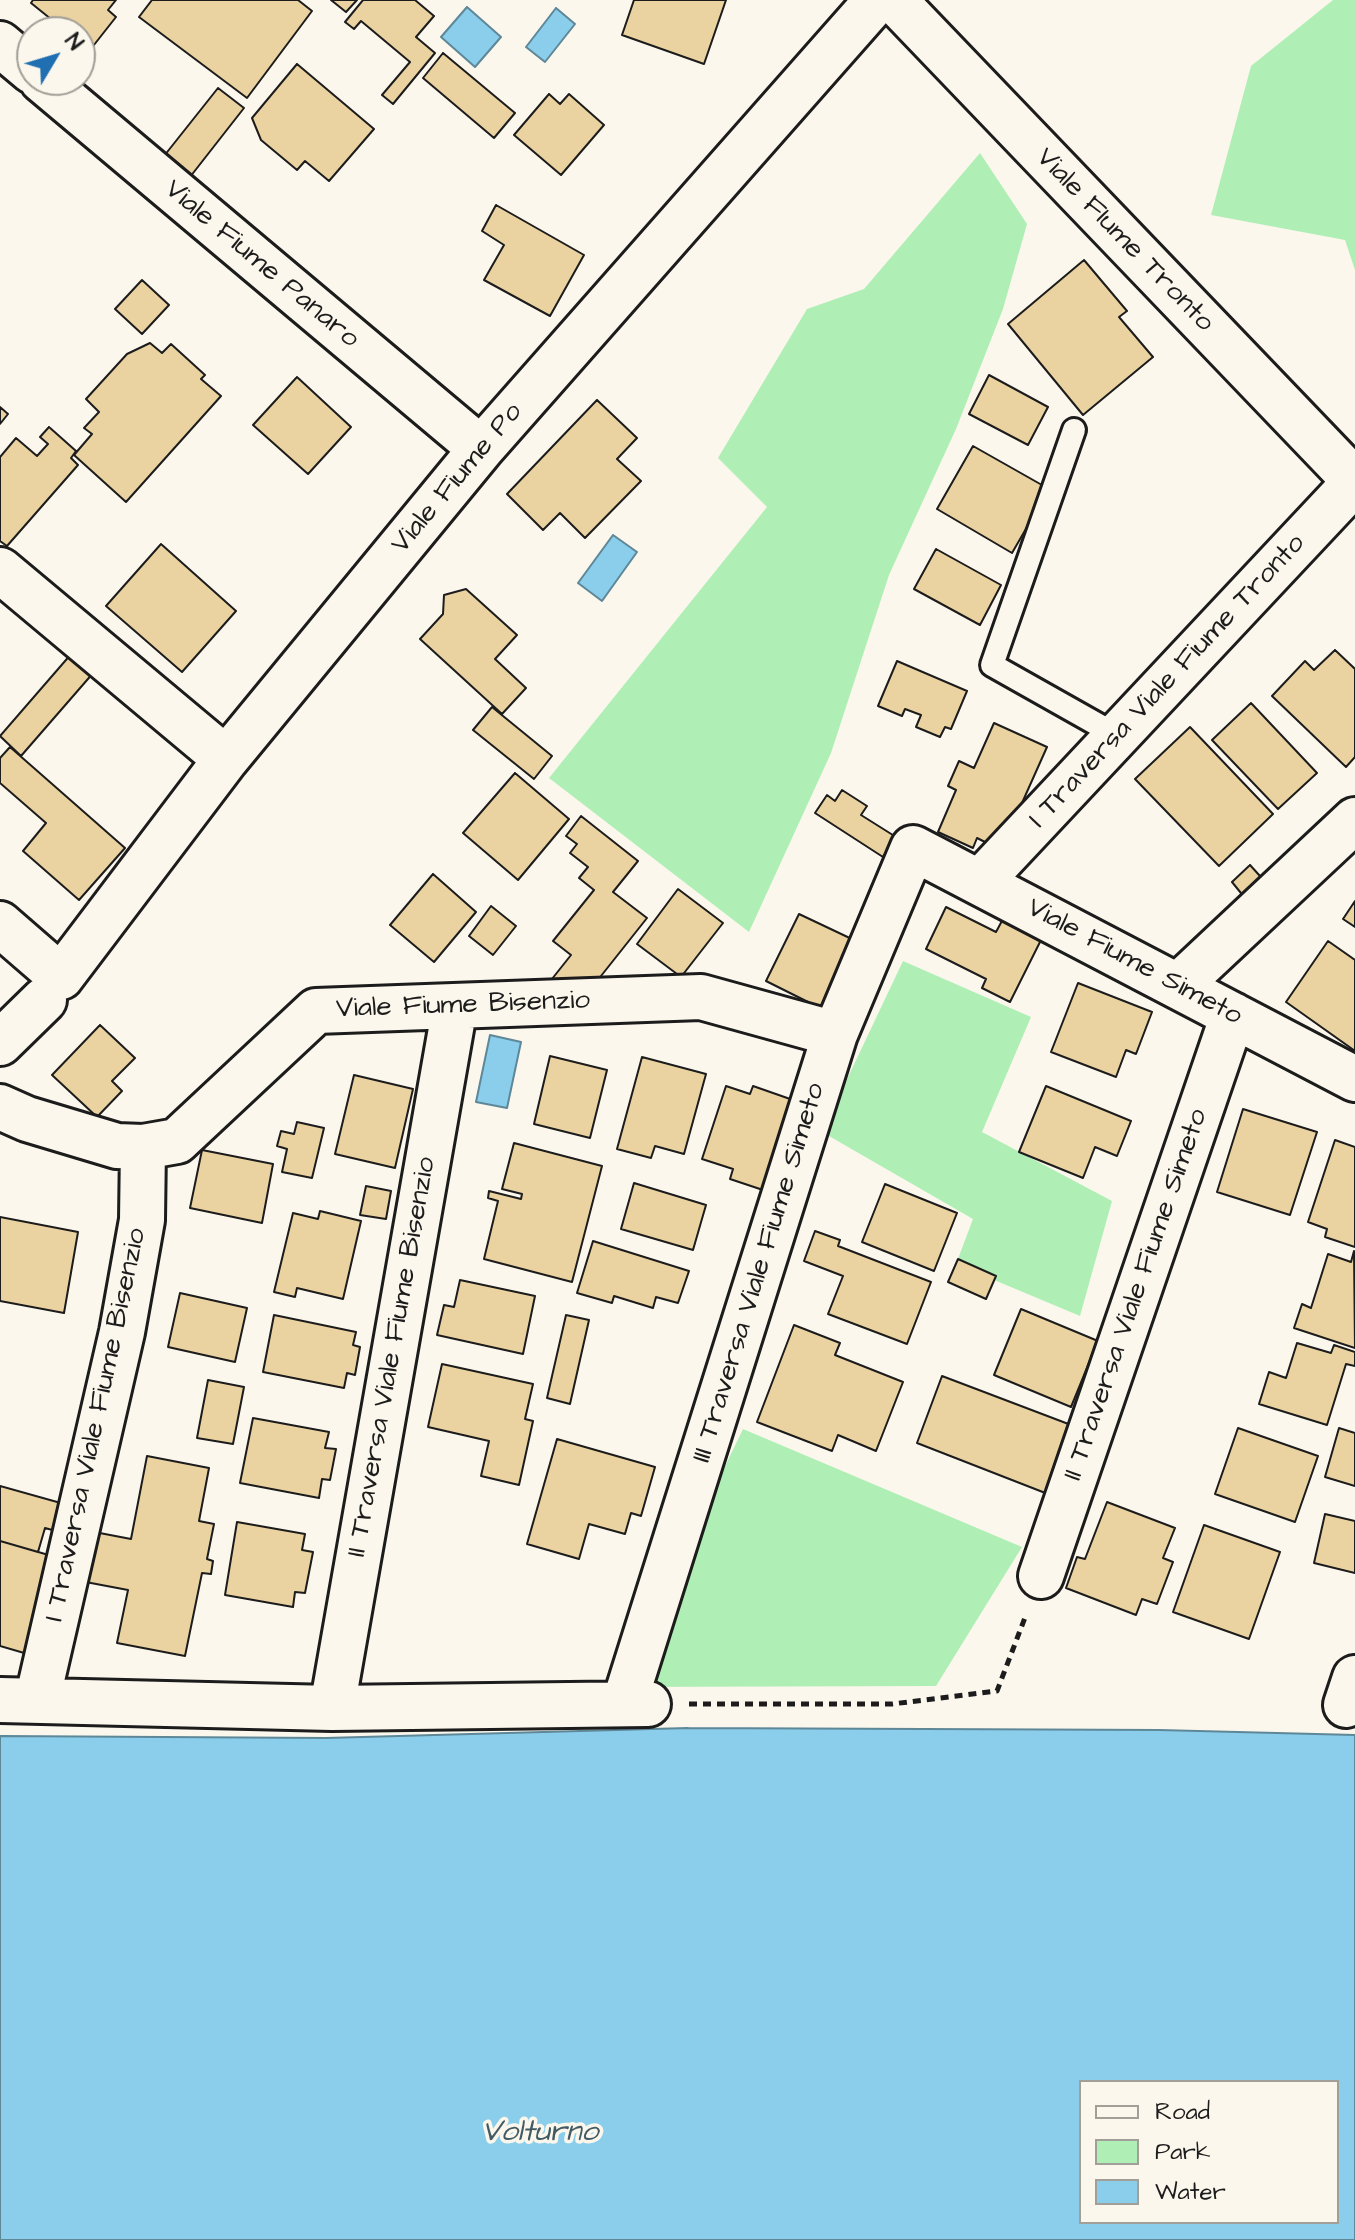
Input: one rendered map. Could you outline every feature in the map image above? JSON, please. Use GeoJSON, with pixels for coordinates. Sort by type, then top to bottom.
{"type":"FeatureCollection","features":[{"type":"Feature","properties":{"kind":"street","name":"Viale Fiume Po"},"geometry":{"type":"LineString","coordinates":[[0,1043],[53,989],[226,759],[481,449],[877,0]]}},
{"type":"Feature","properties":{"kind":"street","name":"Viale FIume Tronto"},"geometry":{"type":"LineString","coordinates":[[894,0],[1355,482]]}},
{"type":"Feature","properties":{"kind":"street"},"geometry":{"type":"LineString","coordinates":[[0,44],[16,58]]}},
{"type":"Feature","properties":{"kind":"street","name":"Viale Fiume Panaro"},"geometry":{"type":"LineString","coordinates":[[61,96],[481,449]]}},
{"type":"Feature","properties":{"kind":"street","name":"I Traversa Viale Fiume Tronto"},"geometry":{"type":"LineString","coordinates":[[980,882],[1355,482]]}},
{"type":"Feature","properties":{"kind":"street"},"geometry":{"type":"LineString","coordinates":[[0,570],[226,759]]}},
{"type":"Feature","properties":{"kind":"street"},"geometry":{"type":"LineString","coordinates":[[1178,986],[1355,820]]}},
{"type":"Feature","properties":{"kind":"street","name":"Viale Fiume Simeto"},"geometry":{"type":"LineString","coordinates":[[913,848],[1355,1079]]}},
{"type":"Feature","properties":{"kind":"street","name":"III Traversa Viale Fiume Simeto"},"geometry":{"type":"LineString","coordinates":[[636,1704],[835,1034],[913,848]]}},
{"type":"Feature","properties":{"kind":"street"},"geometry":{"type":"LineString","coordinates":[[0,924],[53,989]]}},
{"type":"Feature","properties":{"kind":"street","name":"Viale Fiume Bisenzio"},"geometry":{"type":"LineString","coordinates":[[0,1107],[27,1119],[117,1146],[143,1147],[177,1141],[316,1011],[701,997],[835,1034]]}},
{"type":"Feature","properties":{"kind":"street","name":"II Traversa Viale Fiume Bisenzio"},"geometry":{"type":"LineString","coordinates":[[332,1708],[455,1006]]}},
{"type":"Feature","properties":{"kind":"street","name":"II Traversa Viale Fiume Simeto"},"geometry":{"type":"LineString","coordinates":[[1041,1576],[1233,1015]]}},
{"type":"Feature","properties":{"kind":"street","name":"I Traversa Viale Fiume Bisenzio"},"geometry":{"type":"LineString","coordinates":[[18,1700],[122,1332],[142,1220],[143,1147]]}},
{"type":"Feature","properties":{"kind":"street"},"geometry":{"type":"LineString","coordinates":[[18,1700],[332,1708],[636,1704]]}},
{"type":"Feature","properties":{"kind":"lane"},"geometry":{"type":"LineString","coordinates":[[1074,430],[992,665],[1118,736]]}},
{"type":"Feature","properties":{"kind":"path"},"geometry":{"type":"LineString","coordinates":[[636,1704],[892,1704],[997,1691],[1041,1576]]}},
{"type":"Feature","properties":{"kind":"green space"},"geometry":{"type":"Polygon","coordinates":[[[1333,0],[1355,0],[1355,270],[1345,240],[1211,215],[1251,66],[1333,0]]]}},
{"type":"Feature","properties":{"kind":"green space"},"geometry":{"type":"Polygon","coordinates":[[[980,153],[1027,224],[1003,309],[956,429],[889,575],[831,753],[749,932],[549,778],[767,507],[718,458],[807,309],[864,289],[980,153]]]}},
{"type":"Feature","properties":{"kind":"green space"},"geometry":{"type":"Polygon","coordinates":[[[903,961],[1031,1017],[982,1132],[1112,1201],[1080,1316],[956,1264],[973,1219],[822,1132],[903,961]]]}},
{"type":"Feature","properties":{"kind":"green space"},"geometry":{"type":"Polygon","coordinates":[[[743,1429],[1022,1547],[936,1686],[618,1687],[743,1429]]]}},
{"type":"Feature","properties":{"kind":"water"},"geometry":{"type":"Polygon","coordinates":[[[467,7],[501,37],[475,67],[441,37],[467,7]]]}},
{"type":"Feature","properties":{"kind":"water"},"geometry":{"type":"Polygon","coordinates":[[[556,8],[575,24],[545,62],[526,47],[556,8]]]}},
{"type":"Feature","properties":{"kind":"water"},"geometry":{"type":"Polygon","coordinates":[[[613,535],[637,552],[602,601],[578,583],[613,535]]]}},
{"type":"Feature","properties":{"kind":"water"},"geometry":{"type":"Polygon","coordinates":[[[490,1035],[521,1042],[507,1108],[476,1102],[490,1035]]]}},
{"type":"Feature","properties":{"kind":"water","name":"Volturno"},"geometry":{"type":"Polygon","coordinates":[[[688,1728],[1159,1730],[1355,1735],[1355,2240],[0,2240],[0,1736],[326,1738],[688,1728]]]}},
{"type":"Feature","properties":{"kind":"building"},"geometry":{"type":"Polygon","coordinates":[[[33,0],[116,0],[108,10],[116,17],[96,42],[96,16],[47,16],[31,3],[33,0]]]}},
{"type":"Feature","properties":{"kind":"building"},"geometry":{"type":"Polygon","coordinates":[[[152,0],[298,0],[312,11],[247,98],[139,17],[152,0]]]}},
{"type":"Feature","properties":{"kind":"building"},"geometry":{"type":"Polygon","coordinates":[[[331,0],[357,0],[346,12],[331,0]]]}},
{"type":"Feature","properties":{"kind":"building"},"geometry":{"type":"Polygon","coordinates":[[[363,0],[415,0],[434,16],[416,37],[435,53],[393,104],[382,95],[410,62],[361,21],[354,29],[345,22],[363,0]]]}},
{"type":"Feature","properties":{"kind":"building"},"geometry":{"type":"Polygon","coordinates":[[[634,0],[726,0],[704,64],[622,35],[634,0]]]}},
{"type":"Feature","properties":{"kind":"building"},"geometry":{"type":"Polygon","coordinates":[[[443,53],[515,113],[494,138],[423,78],[443,53]]]}},
{"type":"Feature","properties":{"kind":"building"},"geometry":{"type":"Polygon","coordinates":[[[297,64],[374,129],[329,181],[305,161],[297,170],[261,140],[252,118],[297,64]]]}},
{"type":"Feature","properties":{"kind":"building"},"geometry":{"type":"Polygon","coordinates":[[[218,88],[244,108],[190,177],[164,156],[218,88]]]}},
{"type":"Feature","properties":{"kind":"building"},"geometry":{"type":"Polygon","coordinates":[[[549,94],[560,104],[569,94],[604,125],[561,175],[514,135],[549,94]]]}},
{"type":"Feature","properties":{"kind":"building"},"geometry":{"type":"Polygon","coordinates":[[[496,205],[584,255],[550,316],[484,280],[504,245],[482,231],[496,205]]]}},
{"type":"Feature","properties":{"kind":"building"},"geometry":{"type":"Polygon","coordinates":[[[1084,260],[1127,311],[1119,317],[1153,357],[1083,415],[1008,324],[1084,260]]]}},
{"type":"Feature","properties":{"kind":"building"},"geometry":{"type":"Polygon","coordinates":[[[142,280],[169,305],[142,334],[115,309],[142,280]]]}},
{"type":"Feature","properties":{"kind":"building"},"geometry":{"type":"Polygon","coordinates":[[[150,343],[162,353],[171,344],[205,375],[201,379],[221,396],[126,502],[74,455],[92,434],[84,428],[99,412],[86,399],[127,354],[150,343]]]}},
{"type":"Feature","properties":{"kind":"building"},"geometry":{"type":"Polygon","coordinates":[[[989,375],[1048,407],[1028,445],[969,414],[989,375]]]}},
{"type":"Feature","properties":{"kind":"building"},"geometry":{"type":"Polygon","coordinates":[[[297,377],[351,427],[308,474],[253,425],[297,377]]]}},
{"type":"Feature","properties":{"kind":"building"},"geometry":{"type":"Polygon","coordinates":[[[597,400],[637,438],[617,459],[641,481],[585,538],[560,513],[543,530],[507,494],[597,400]]]}},
{"type":"Feature","properties":{"kind":"building"},"geometry":{"type":"Polygon","coordinates":[[[0,407],[8,414],[0,424],[0,407]]]}},
{"type":"Feature","properties":{"kind":"building"},"geometry":{"type":"Polygon","coordinates":[[[49,427],[76,451],[71,458],[78,465],[7,546],[0,541],[0,457],[16,438],[37,456],[48,444],[40,437],[49,427]]]}},
{"type":"Feature","properties":{"kind":"building"},"geometry":{"type":"Polygon","coordinates":[[[973,446],[1049,489],[1012,553],[937,509],[973,446]]]}},
{"type":"Feature","properties":{"kind":"building"},"geometry":{"type":"Polygon","coordinates":[[[161,544],[236,611],[182,672],[106,606],[161,544]]]}},
{"type":"Feature","properties":{"kind":"building"},"geometry":{"type":"Polygon","coordinates":[[[936,549],[1001,585],[980,625],[914,589],[936,549]]]}},
{"type":"Feature","properties":{"kind":"building"},"geometry":{"type":"Polygon","coordinates":[[[466,589],[517,635],[495,659],[526,688],[502,714],[420,639],[443,614],[444,595],[466,589]]]}},
{"type":"Feature","properties":{"kind":"building"},"geometry":{"type":"Polygon","coordinates":[[[1335,650],[1355,669],[1355,757],[1346,767],[1272,696],[1305,661],[1314,670],[1335,650]]]}},
{"type":"Feature","properties":{"kind":"building"},"geometry":{"type":"Polygon","coordinates":[[[72,653],[94,672],[21,756],[0,736],[72,653]]]}},
{"type":"Feature","properties":{"kind":"building"},"geometry":{"type":"Polygon","coordinates":[[[897,661],[967,691],[951,729],[945,727],[940,737],[916,727],[921,715],[905,709],[902,716],[878,706],[897,661]]]}},
{"type":"Feature","properties":{"kind":"building"},"geometry":{"type":"Polygon","coordinates":[[[1251,703],[1317,773],[1278,809],[1212,740],[1251,703]]]}},
{"type":"Feature","properties":{"kind":"building"},"geometry":{"type":"Polygon","coordinates":[[[492,707],[552,756],[534,779],[473,730],[492,707]]]}},
{"type":"Feature","properties":{"kind":"building"},"geometry":{"type":"Polygon","coordinates":[[[994,723],[1047,747],[1001,850],[977,838],[973,848],[938,832],[956,790],[948,786],[959,761],[974,768],[994,723]]]}},
{"type":"Feature","properties":{"kind":"building"},"geometry":{"type":"Polygon","coordinates":[[[1190,727],[1273,814],[1219,866],[1135,779],[1190,727]]]}},
{"type":"Feature","properties":{"kind":"building"},"geometry":{"type":"Polygon","coordinates":[[[10,747],[125,848],[79,900],[23,851],[46,823],[0,783],[0,758],[10,747]]]}},
{"type":"Feature","properties":{"kind":"building"},"geometry":{"type":"Polygon","coordinates":[[[515,773],[569,819],[518,880],[463,833],[515,773]]]}},
{"type":"Feature","properties":{"kind":"building"},"geometry":{"type":"Polygon","coordinates":[[[842,790],[867,806],[861,815],[896,837],[883,857],[815,813],[827,795],[835,801],[842,790]]]}},
{"type":"Feature","properties":{"kind":"building"},"geometry":{"type":"Polygon","coordinates":[[[581,816],[638,861],[613,892],[647,918],[601,976],[601,991],[544,989],[571,955],[553,941],[594,890],[579,878],[588,867],[570,853],[577,844],[566,836],[581,816]]]}},
{"type":"Feature","properties":{"kind":"building"},"geometry":{"type":"Polygon","coordinates":[[[1250,865],[1269,886],[1249,903],[1232,882],[1250,865]]]}},
{"type":"Feature","properties":{"kind":"building"},"geometry":{"type":"Polygon","coordinates":[[[433,874],[476,912],[434,962],[390,925],[433,874]]]}},
{"type":"Feature","properties":{"kind":"building"},"geometry":{"type":"Polygon","coordinates":[[[678,889],[723,923],[681,977],[637,944],[678,889]]]}},
{"type":"Feature","properties":{"kind":"building"},"geometry":{"type":"Polygon","coordinates":[[[1355,901],[1355,927],[1343,919],[1355,901]]]}},
{"type":"Feature","properties":{"kind":"building"},"geometry":{"type":"Polygon","coordinates":[[[491,906],[516,926],[493,955],[469,936],[491,906]]]}},
{"type":"Feature","properties":{"kind":"building"},"geometry":{"type":"Polygon","coordinates":[[[946,907],[996,932],[1003,919],[1042,938],[1010,1002],[982,988],[986,979],[926,949],[946,907]]]}},
{"type":"Feature","properties":{"kind":"building"},"geometry":{"type":"Polygon","coordinates":[[[799,914],[856,941],[822,1009],[766,981],[799,914]]]}},
{"type":"Feature","properties":{"kind":"building"},"geometry":{"type":"Polygon","coordinates":[[[1328,941],[1355,960],[1355,1051],[1286,1002],[1328,941]]]}},
{"type":"Feature","properties":{"kind":"building"},"geometry":{"type":"Polygon","coordinates":[[[1078,983],[1152,1012],[1136,1054],[1126,1050],[1116,1077],[1051,1052],[1078,983]]]}},
{"type":"Feature","properties":{"kind":"building"},"geometry":{"type":"Polygon","coordinates":[[[100,1025],[135,1058],[112,1081],[122,1091],[97,1117],[52,1075],[100,1025]]]}},
{"type":"Feature","properties":{"kind":"building"},"geometry":{"type":"Polygon","coordinates":[[[550,1056],[607,1070],[590,1138],[534,1124],[550,1056]]]}},
{"type":"Feature","properties":{"kind":"building"},"geometry":{"type":"Polygon","coordinates":[[[642,1057],[706,1074],[684,1154],[655,1146],[651,1158],[617,1149],[642,1057]]]}},
{"type":"Feature","properties":{"kind":"building"},"geometry":{"type":"Polygon","coordinates":[[[354,1075],[413,1089],[395,1168],[335,1154],[354,1075]]]}},
{"type":"Feature","properties":{"kind":"building"},"geometry":{"type":"Polygon","coordinates":[[[726,1086],[750,1094],[753,1086],[793,1100],[763,1190],[730,1179],[733,1169],[702,1159],[726,1086]]]}},
{"type":"Feature","properties":{"kind":"building"},"geometry":{"type":"Polygon","coordinates":[[[1046,1086],[1131,1121],[1117,1156],[1095,1147],[1083,1178],[1019,1152],[1046,1086]]]}},
{"type":"Feature","properties":{"kind":"building"},"geometry":{"type":"Polygon","coordinates":[[[1243,1109],[1317,1132],[1290,1215],[1217,1192],[1243,1109]]]}},
{"type":"Feature","properties":{"kind":"building"},"geometry":{"type":"Polygon","coordinates":[[[297,1122],[324,1128],[312,1178],[282,1172],[287,1149],[277,1146],[281,1131],[294,1134],[297,1122]]]}},
{"type":"Feature","properties":{"kind":"building"},"geometry":{"type":"Polygon","coordinates":[[[1335,1140],[1355,1147],[1355,1247],[1325,1237],[1327,1229],[1308,1222],[1335,1140]]]}},
{"type":"Feature","properties":{"kind":"building"},"geometry":{"type":"Polygon","coordinates":[[[514,1143],[602,1166],[572,1282],[484,1259],[498,1201],[488,1198],[489,1191],[521,1199],[522,1194],[502,1189],[514,1143]]]}},
{"type":"Feature","properties":{"kind":"building"},"geometry":{"type":"Polygon","coordinates":[[[202,1150],[273,1164],[262,1223],[190,1208],[202,1150]]]}},
{"type":"Feature","properties":{"kind":"building"},"geometry":{"type":"Polygon","coordinates":[[[634,1183],[706,1205],[693,1250],[621,1229],[634,1183]]]}},
{"type":"Feature","properties":{"kind":"building"},"geometry":{"type":"Polygon","coordinates":[[[885,1184],[957,1213],[934,1271],[862,1242],[885,1184]]]}},
{"type":"Feature","properties":{"kind":"building"},"geometry":{"type":"Polygon","coordinates":[[[366,1186],[391,1191],[386,1219],[360,1215],[366,1186]]]}},
{"type":"Feature","properties":{"kind":"building"},"geometry":{"type":"Polygon","coordinates":[[[320,1211],[361,1221],[343,1299],[297,1288],[295,1297],[274,1292],[293,1213],[318,1219],[320,1211]]]}},
{"type":"Feature","properties":{"kind":"building"},"geometry":{"type":"Polygon","coordinates":[[[0,1217],[78,1232],[64,1313],[0,1301],[0,1217]]]}},
{"type":"Feature","properties":{"kind":"building"},"geometry":{"type":"Polygon","coordinates":[[[815,1231],[840,1240],[838,1246],[931,1282],[907,1344],[828,1314],[843,1276],[804,1261],[815,1231]]]}},
{"type":"Feature","properties":{"kind":"building"},"geometry":{"type":"Polygon","coordinates":[[[593,1241],[689,1271],[678,1303],[656,1297],[653,1308],[614,1296],[612,1303],[577,1293],[593,1241]]]}},
{"type":"Feature","properties":{"kind":"building"},"geometry":{"type":"Polygon","coordinates":[[[1354,1251],[1355,1348],[1294,1328],[1302,1304],[1311,1308],[1328,1254],[1351,1262],[1354,1251]]]}},
{"type":"Feature","properties":{"kind":"building"},"geometry":{"type":"Polygon","coordinates":[[[958,1259],[996,1276],[986,1299],[948,1282],[958,1259]]]}},
{"type":"Feature","properties":{"kind":"building"},"geometry":{"type":"Polygon","coordinates":[[[460,1280],[535,1296],[523,1354],[437,1335],[444,1305],[454,1307],[460,1280]]]}},
{"type":"Feature","properties":{"kind":"building"},"geometry":{"type":"Polygon","coordinates":[[[180,1293],[247,1308],[235,1362],[168,1347],[180,1293]]]}},
{"type":"Feature","properties":{"kind":"building"},"geometry":{"type":"Polygon","coordinates":[[[1021,1309],[1098,1341],[1071,1407],[994,1375],[1021,1309]]]}},
{"type":"Feature","properties":{"kind":"building"},"geometry":{"type":"Polygon","coordinates":[[[274,1315],[356,1332],[353,1345],[360,1347],[355,1375],[347,1373],[344,1388],[263,1372],[274,1315]]]}},
{"type":"Feature","properties":{"kind":"building"},"geometry":{"type":"Polygon","coordinates":[[[566,1315],[589,1320],[570,1404],[547,1398],[566,1315]]]}},
{"type":"Feature","properties":{"kind":"building"},"geometry":{"type":"Polygon","coordinates":[[[794,1325],[840,1343],[835,1355],[903,1382],[876,1451],[838,1435],[832,1451],[757,1422],[794,1325]]]}},
{"type":"Feature","properties":{"kind":"building"},"geometry":{"type":"Polygon","coordinates":[[[1297,1343],[1331,1353],[1334,1345],[1355,1352],[1355,1366],[1346,1364],[1327,1425],[1259,1404],[1269,1372],[1286,1378],[1297,1343]]]}},
{"type":"Feature","properties":{"kind":"building"},"geometry":{"type":"Polygon","coordinates":[[[442,1364],[533,1384],[525,1419],[533,1421],[519,1485],[481,1476],[489,1441],[428,1427],[442,1364]]]}},
{"type":"Feature","properties":{"kind":"building"},"geometry":{"type":"Polygon","coordinates":[[[942,1376],[1079,1428],[1053,1496],[917,1443],[942,1376]]]}},
{"type":"Feature","properties":{"kind":"building"},"geometry":{"type":"Polygon","coordinates":[[[208,1380],[244,1387],[233,1444],[197,1438],[208,1380]]]}},
{"type":"Feature","properties":{"kind":"building"},"geometry":{"type":"Polygon","coordinates":[[[253,1418],[329,1432],[325,1448],[336,1449],[330,1480],[322,1479],[319,1498],[240,1483],[253,1418]]]}},
{"type":"Feature","properties":{"kind":"building"},"geometry":{"type":"Polygon","coordinates":[[[1238,1428],[1318,1456],[1295,1522],[1215,1494],[1238,1428]]]}},
{"type":"Feature","properties":{"kind":"building"},"geometry":{"type":"Polygon","coordinates":[[[1339,1428],[1355,1433],[1355,1486],[1325,1477],[1339,1428]]]}},
{"type":"Feature","properties":{"kind":"building"},"geometry":{"type":"Polygon","coordinates":[[[557,1439],[655,1467],[641,1516],[631,1513],[625,1534],[589,1524],[579,1559],[527,1544],[557,1439]]]}},
{"type":"Feature","properties":{"kind":"building"},"geometry":{"type":"Polygon","coordinates":[[[147,1456],[209,1468],[199,1521],[214,1524],[207,1559],[213,1561],[211,1574],[202,1573],[185,1656],[117,1643],[128,1590],[75,1580],[84,1530],[131,1539],[147,1456]]]}},
{"type":"Feature","properties":{"kind":"building"},"geometry":{"type":"Polygon","coordinates":[[[0,1486],[75,1507],[67,1534],[45,1528],[38,1552],[0,1541],[0,1486]]]}},
{"type":"Feature","properties":{"kind":"building"},"geometry":{"type":"Polygon","coordinates":[[[1107,1502],[1175,1528],[1163,1558],[1173,1562],[1157,1604],[1142,1599],[1136,1615],[1066,1588],[1077,1557],[1085,1559],[1107,1502]]]}},
{"type":"Feature","properties":{"kind":"building"},"geometry":{"type":"Polygon","coordinates":[[[1325,1514],[1355,1521],[1355,1573],[1314,1563],[1325,1514]]]}},
{"type":"Feature","properties":{"kind":"building"},"geometry":{"type":"Polygon","coordinates":[[[237,1522],[305,1534],[302,1550],[313,1552],[305,1593],[295,1592],[293,1607],[225,1595],[237,1522]]]}},
{"type":"Feature","properties":{"kind":"building"},"geometry":{"type":"Polygon","coordinates":[[[1204,1525],[1280,1552],[1249,1639],[1173,1612],[1204,1525]]]}},
{"type":"Feature","properties":{"kind":"building"},"geometry":{"type":"Polygon","coordinates":[[[0,1541],[59,1558],[31,1655],[0,1646],[0,1541]]]}}]}
